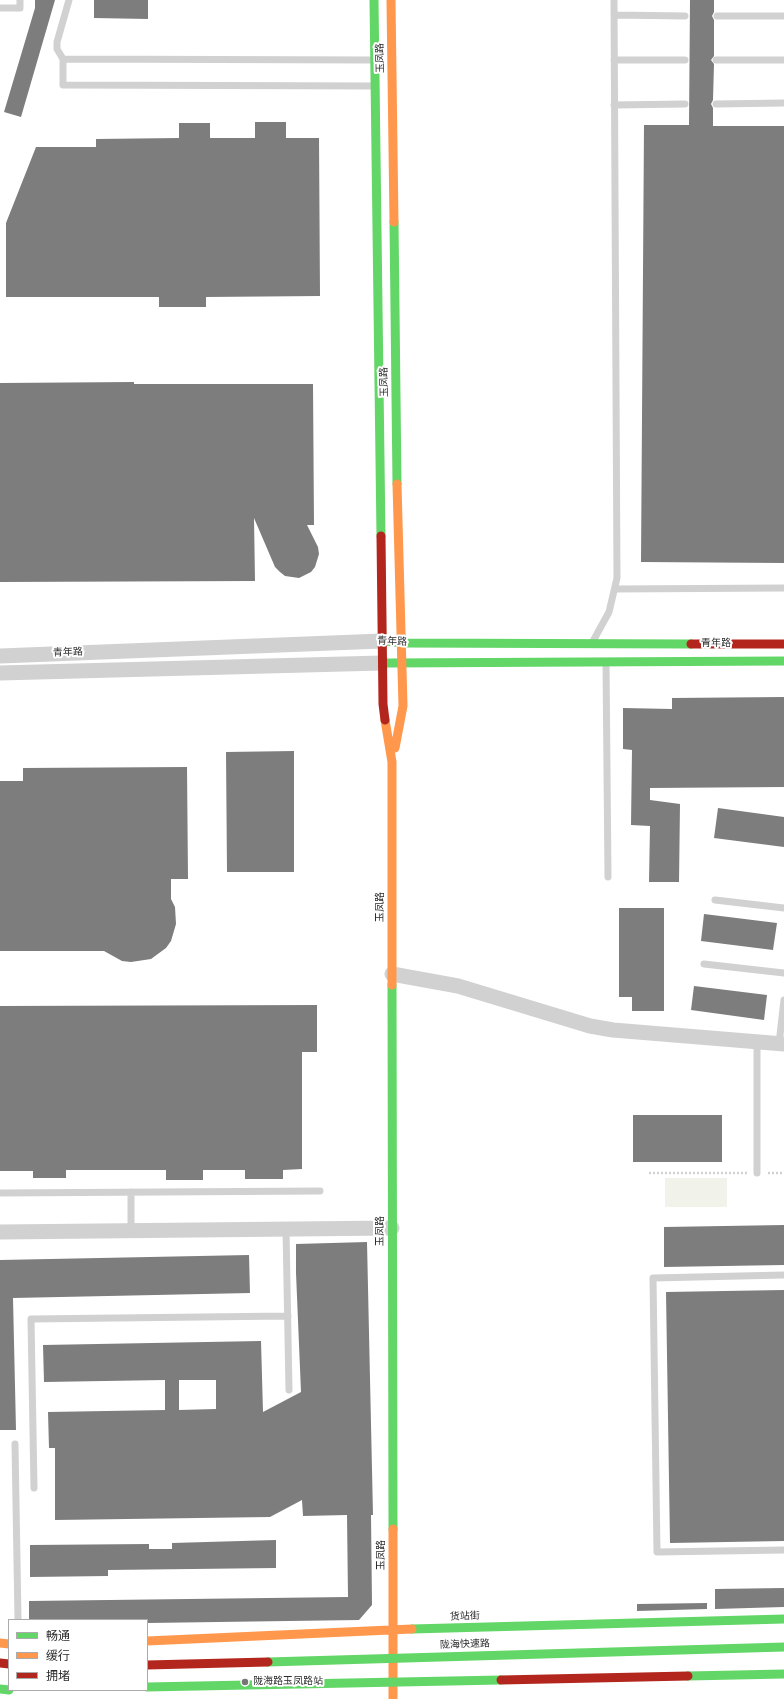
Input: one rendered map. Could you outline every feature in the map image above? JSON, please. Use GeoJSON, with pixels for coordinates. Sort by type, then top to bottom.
{"type":"FeatureCollection","features":[{"type":"Feature","properties":{"kind":"main road","name":"玉凤路"},"geometry":{"type":"LineString","coordinates":[[374,0],[382,663],[383,704],[392,762],[393,1699]]}},
{"type":"Feature","properties":{"kind":"main road","name":"玉凤路"},"geometry":{"type":"LineString","coordinates":[[391,0],[398,544],[403,706],[392,762]]}},
{"type":"Feature","properties":{"kind":"main road","name":"青年路"},"geometry":{"type":"LineString","coordinates":[[382,641],[401,643],[591,645],[784,644]]}},
{"type":"Feature","properties":{"kind":"main road","name":"青年路"},"geometry":{"type":"LineString","coordinates":[[382,663],[784,661]]}},
{"type":"Feature","properties":{"kind":"main road","name":"货站街"},"geometry":{"type":"LineString","coordinates":[[148,1641],[393,1630],[784,1619]]}},
{"type":"Feature","properties":{"kind":"main road","name":"陇海快速路"},"geometry":{"type":"LineString","coordinates":[[148,1665],[784,1647]]}},
{"type":"Feature","properties":{"kind":"main road"},"geometry":{"type":"LineString","coordinates":[[148,1687],[784,1674]]}},
{"type":"Feature","properties":{"kind":"street","name":"青年路"},"geometry":{"type":"LineString","coordinates":[[0,656],[382,641]]}},
{"type":"Feature","properties":{"kind":"street","name":"青年路"},"geometry":{"type":"LineString","coordinates":[[0,673],[382,663]]}},
{"type":"Feature","properties":{"kind":"street"},"geometry":{"type":"LineString","coordinates":[[392,974],[458,986],[598,1027],[782,1044]]}},
{"type":"Feature","properties":{"kind":"street"},"geometry":{"type":"LineString","coordinates":[[0,1232],[392,1228]]}},
{"type":"Feature","properties":{"kind":"lane"},"geometry":{"type":"LineString","coordinates":[[0,8],[20,8],[20,0]]}},
{"type":"Feature","properties":{"kind":"lane"},"geometry":{"type":"LineString","coordinates":[[69,0],[57,42],[58,49],[63,59],[63,85],[376,86]]}},
{"type":"Feature","properties":{"kind":"lane"},"geometry":{"type":"LineString","coordinates":[[591,645],[609,612],[617,578],[614,0]]}},
{"type":"Feature","properties":{"kind":"lane"},"geometry":{"type":"LineString","coordinates":[[614,15],[685,16]]}},
{"type":"Feature","properties":{"kind":"lane"},"geometry":{"type":"LineString","coordinates":[[717,16],[784,16]]}},
{"type":"Feature","properties":{"kind":"lane"},"geometry":{"type":"LineString","coordinates":[[63,59],[375,60]]}},
{"type":"Feature","properties":{"kind":"lane"},"geometry":{"type":"LineString","coordinates":[[614,60],[685,60]]}},
{"type":"Feature","properties":{"kind":"lane"},"geometry":{"type":"LineString","coordinates":[[716,60],[784,60]]}},
{"type":"Feature","properties":{"kind":"lane"},"geometry":{"type":"LineString","coordinates":[[614,105],[685,104]]}},
{"type":"Feature","properties":{"kind":"lane"},"geometry":{"type":"LineString","coordinates":[[716,104],[784,104]]}},
{"type":"Feature","properties":{"kind":"lane"},"geometry":{"type":"LineString","coordinates":[[614,589],[784,588]]}},
{"type":"Feature","properties":{"kind":"lane"},"geometry":{"type":"LineString","coordinates":[[606,663],[608,877]]}},
{"type":"Feature","properties":{"kind":"lane"},"geometry":{"type":"LineString","coordinates":[[715,900],[784,908]]}},
{"type":"Feature","properties":{"kind":"lane"},"geometry":{"type":"LineString","coordinates":[[704,964],[784,973]]}},
{"type":"Feature","properties":{"kind":"lane"},"geometry":{"type":"LineString","coordinates":[[782,1044],[784,1000]]}},
{"type":"Feature","properties":{"kind":"lane"},"geometry":{"type":"LineString","coordinates":[[757,1042],[757,1173]]}},
{"type":"Feature","properties":{"kind":"lane"},"geometry":{"type":"LineString","coordinates":[[0,1193],[320,1191]]}},
{"type":"Feature","properties":{"kind":"lane"},"geometry":{"type":"LineString","coordinates":[[131,1192],[131,1230]]}},
{"type":"Feature","properties":{"kind":"lane"},"geometry":{"type":"LineString","coordinates":[[286,1229],[289,1390]]}},
{"type":"Feature","properties":{"kind":"lane"},"geometry":{"type":"LineString","coordinates":[[784,1275],[653,1278],[658,1552],[784,1550]]}},
{"type":"Feature","properties":{"kind":"lane"},"geometry":{"type":"LineString","coordinates":[[34,1488],[31,1319],[288,1316]]}},
{"type":"Feature","properties":{"kind":"lane"},"geometry":{"type":"LineString","coordinates":[[15,1444],[18,1619]]}},
{"type":"Feature","properties":{"kind":"path"},"geometry":{"type":"LineString","coordinates":[[649,1173],[784,1173]]}},
{"type":"Feature","properties":{"kind":"shaded area"},"geometry":{"type":"Polygon","coordinates":[[[665,1178],[727,1178],[727,1207],[665,1207],[665,1178]]]}},
{"type":"Feature","properties":{"kind":"building"},"geometry":{"type":"Polygon","coordinates":[[[35,0],[55,0],[21,117],[4,112],[35,8],[35,0]]]}},
{"type":"Feature","properties":{"kind":"building"},"geometry":{"type":"Polygon","coordinates":[[[94,0],[148,0],[148,19],[94,18],[94,0]]]}},
{"type":"Feature","properties":{"kind":"building"},"geometry":{"type":"Polygon","coordinates":[[[690,0],[714,0],[714,12],[712,16],[714,20],[714,56],[711,60],[714,64],[713,100],[711,104],[713,108],[713,126],[784,126],[784,563],[641,562],[644,125],[689,125],[690,0]]]}},
{"type":"Feature","properties":{"kind":"building"},"geometry":{"type":"Polygon","coordinates":[[[255,122],[286,122],[286,138],[319,138],[320,296],[206,297],[206,307],[159,307],[159,297],[6,297],[6,223],[36,147],[96,147],[96,139],[179,138],[179,123],[210,123],[210,138],[255,138],[255,122]]]}},
{"type":"Feature","properties":{"kind":"building"},"geometry":{"type":"Polygon","coordinates":[[[134,382],[134,384],[313,384],[314,525],[307,525],[318,547],[319,554],[315,567],[311,572],[299,578],[285,576],[280,572],[275,567],[254,518],[255,581],[0,582],[0,383],[134,382]]]}},
{"type":"Feature","properties":{"kind":"building"},"geometry":{"type":"Polygon","coordinates":[[[784,697],[784,787],[650,788],[650,800],[680,804],[679,882],[649,882],[650,826],[631,825],[632,750],[623,749],[623,708],[672,709],[672,698],[784,697]]]}},
{"type":"Feature","properties":{"kind":"building"},"geometry":{"type":"Polygon","coordinates":[[[294,751],[294,872],[227,872],[226,752],[294,751]]]}},
{"type":"Feature","properties":{"kind":"building"},"geometry":{"type":"Polygon","coordinates":[[[187,767],[188,879],[171,879],[171,899],[175,907],[176,924],[171,941],[166,948],[151,959],[131,962],[122,961],[104,951],[0,951],[0,781],[23,781],[23,768],[187,767]]]}},
{"type":"Feature","properties":{"kind":"building"},"geometry":{"type":"Polygon","coordinates":[[[718,808],[784,817],[784,847],[714,838],[718,808]]]}},
{"type":"Feature","properties":{"kind":"building"},"geometry":{"type":"Polygon","coordinates":[[[619,908],[664,908],[664,1011],[632,1011],[632,997],[619,997],[619,908]]]}},
{"type":"Feature","properties":{"kind":"building"},"geometry":{"type":"Polygon","coordinates":[[[704,914],[777,923],[773,950],[701,941],[704,914]]]}},
{"type":"Feature","properties":{"kind":"building"},"geometry":{"type":"Polygon","coordinates":[[[694,986],[767,995],[764,1020],[691,1010],[694,986]]]}},
{"type":"Feature","properties":{"kind":"building"},"geometry":{"type":"Polygon","coordinates":[[[317,1005],[317,1052],[302,1052],[302,1169],[283,1170],[283,1179],[245,1179],[245,1170],[203,1170],[203,1180],[166,1180],[166,1170],[66,1170],[66,1178],[33,1178],[33,1171],[0,1171],[0,1006],[317,1005]]]}},
{"type":"Feature","properties":{"kind":"building"},"geometry":{"type":"Polygon","coordinates":[[[633,1115],[722,1115],[722,1162],[633,1162],[633,1115]]]}},
{"type":"Feature","properties":{"kind":"building"},"geometry":{"type":"Polygon","coordinates":[[[784,1225],[784,1265],[664,1267],[664,1227],[784,1225]]]}},
{"type":"Feature","properties":{"kind":"building"},"geometry":{"type":"Polygon","coordinates":[[[367,1242],[373,1515],[371,1515],[372,1605],[359,1620],[148,1623],[148,1619],[29,1619],[29,1601],[348,1597],[347,1515],[303,1516],[302,1500],[270,1517],[55,1520],[55,1448],[49,1448],[48,1412],[165,1410],[165,1380],[44,1382],[43,1345],[261,1341],[263,1412],[301,1392],[296,1244],[367,1242]],[[179,1380],[179,1410],[216,1409],[216,1380],[179,1380]]]}},
{"type":"Feature","properties":{"kind":"building"},"geometry":{"type":"Polygon","coordinates":[[[249,1255],[250,1293],[13,1298],[16,1430],[0,1430],[0,1260],[249,1255]]]}},
{"type":"Feature","properties":{"kind":"building"},"geometry":{"type":"Polygon","coordinates":[[[784,1290],[784,1541],[670,1543],[666,1292],[784,1290]]]}},
{"type":"Feature","properties":{"kind":"building"},"geometry":{"type":"Polygon","coordinates":[[[276,1540],[276,1568],[108,1570],[108,1576],[30,1577],[30,1545],[149,1544],[149,1549],[172,1549],[172,1543],[276,1540]]]}},
{"type":"Feature","properties":{"kind":"building"},"geometry":{"type":"Polygon","coordinates":[[[784,1588],[784,1607],[715,1609],[715,1589],[784,1588]]]}},
{"type":"Feature","properties":{"kind":"building"},"geometry":{"type":"Polygon","coordinates":[[[707,1603],[707,1609],[637,1611],[637,1604],[707,1603]]]}},
{"type":"Feature","properties":{"kind":"traffic: fast"},"geometry":{"type":"LineString","coordinates":[[374,0],[381,536]]}},
{"type":"Feature","properties":{"kind":"traffic: fast"},"geometry":{"type":"LineString","coordinates":[[394,222],[397,484]]}},
{"type":"Feature","properties":{"kind":"traffic: fast"},"geometry":{"type":"LineString","coordinates":[[387,641],[401,643],[691,644]]}},
{"type":"Feature","properties":{"kind":"traffic: fast"},"geometry":{"type":"LineString","coordinates":[[389,663],[784,661]]}},
{"type":"Feature","properties":{"kind":"traffic: fast"},"geometry":{"type":"LineString","coordinates":[[392,985],[393,1529]]}},
{"type":"Feature","properties":{"kind":"traffic: fast"},"geometry":{"type":"LineString","coordinates":[[412,1629],[784,1619]]}},
{"type":"Feature","properties":{"kind":"traffic: fast"},"geometry":{"type":"LineString","coordinates":[[268,1662],[784,1647]]}},
{"type":"Feature","properties":{"kind":"traffic: fast"},"geometry":{"type":"LineString","coordinates":[[688,1676],[784,1674]]}},
{"type":"Feature","properties":{"kind":"traffic: fast"},"geometry":{"type":"LineString","coordinates":[[148,1687],[501,1680]]}},
{"type":"Feature","properties":{"kind":"traffic: fast"},"geometry":{"type":"LineString","coordinates":[[0,1689],[8,1690]]}},
{"type":"Feature","properties":{"kind":"traffic: slow"},"geometry":{"type":"LineString","coordinates":[[391,0],[394,222]]}},
{"type":"Feature","properties":{"kind":"traffic: slow"},"geometry":{"type":"LineString","coordinates":[[395,748],[403,706],[397,484]]}},
{"type":"Feature","properties":{"kind":"traffic: slow"},"geometry":{"type":"LineString","coordinates":[[385,720],[392,762],[392,985]]}},
{"type":"Feature","properties":{"kind":"traffic: slow"},"geometry":{"type":"LineString","coordinates":[[393,1529],[393,1699]]}},
{"type":"Feature","properties":{"kind":"traffic: slow"},"geometry":{"type":"LineString","coordinates":[[148,1641],[412,1629]]}},
{"type":"Feature","properties":{"kind":"traffic: slow"},"geometry":{"type":"LineString","coordinates":[[0,1643],[8,1644]]}},
{"type":"Feature","properties":{"kind":"traffic: jam"},"geometry":{"type":"LineString","coordinates":[[381,536],[383,704],[385,720]]}},
{"type":"Feature","properties":{"kind":"traffic: jam"},"geometry":{"type":"LineString","coordinates":[[691,644],[784,644]]}},
{"type":"Feature","properties":{"kind":"traffic: jam"},"geometry":{"type":"LineString","coordinates":[[148,1665],[268,1662]]}},
{"type":"Feature","properties":{"kind":"traffic: jam"},"geometry":{"type":"LineString","coordinates":[[0,1663],[8,1664]]}},
{"type":"Feature","properties":{"kind":"traffic: jam"},"geometry":{"type":"LineString","coordinates":[[501,1680],[688,1676]]}},
{"type":"Feature","properties":{"kind":"place","name":"陇海路玉凤路站"},"geometry":{"type":"Point","coordinates":[245,1682]}}]}
